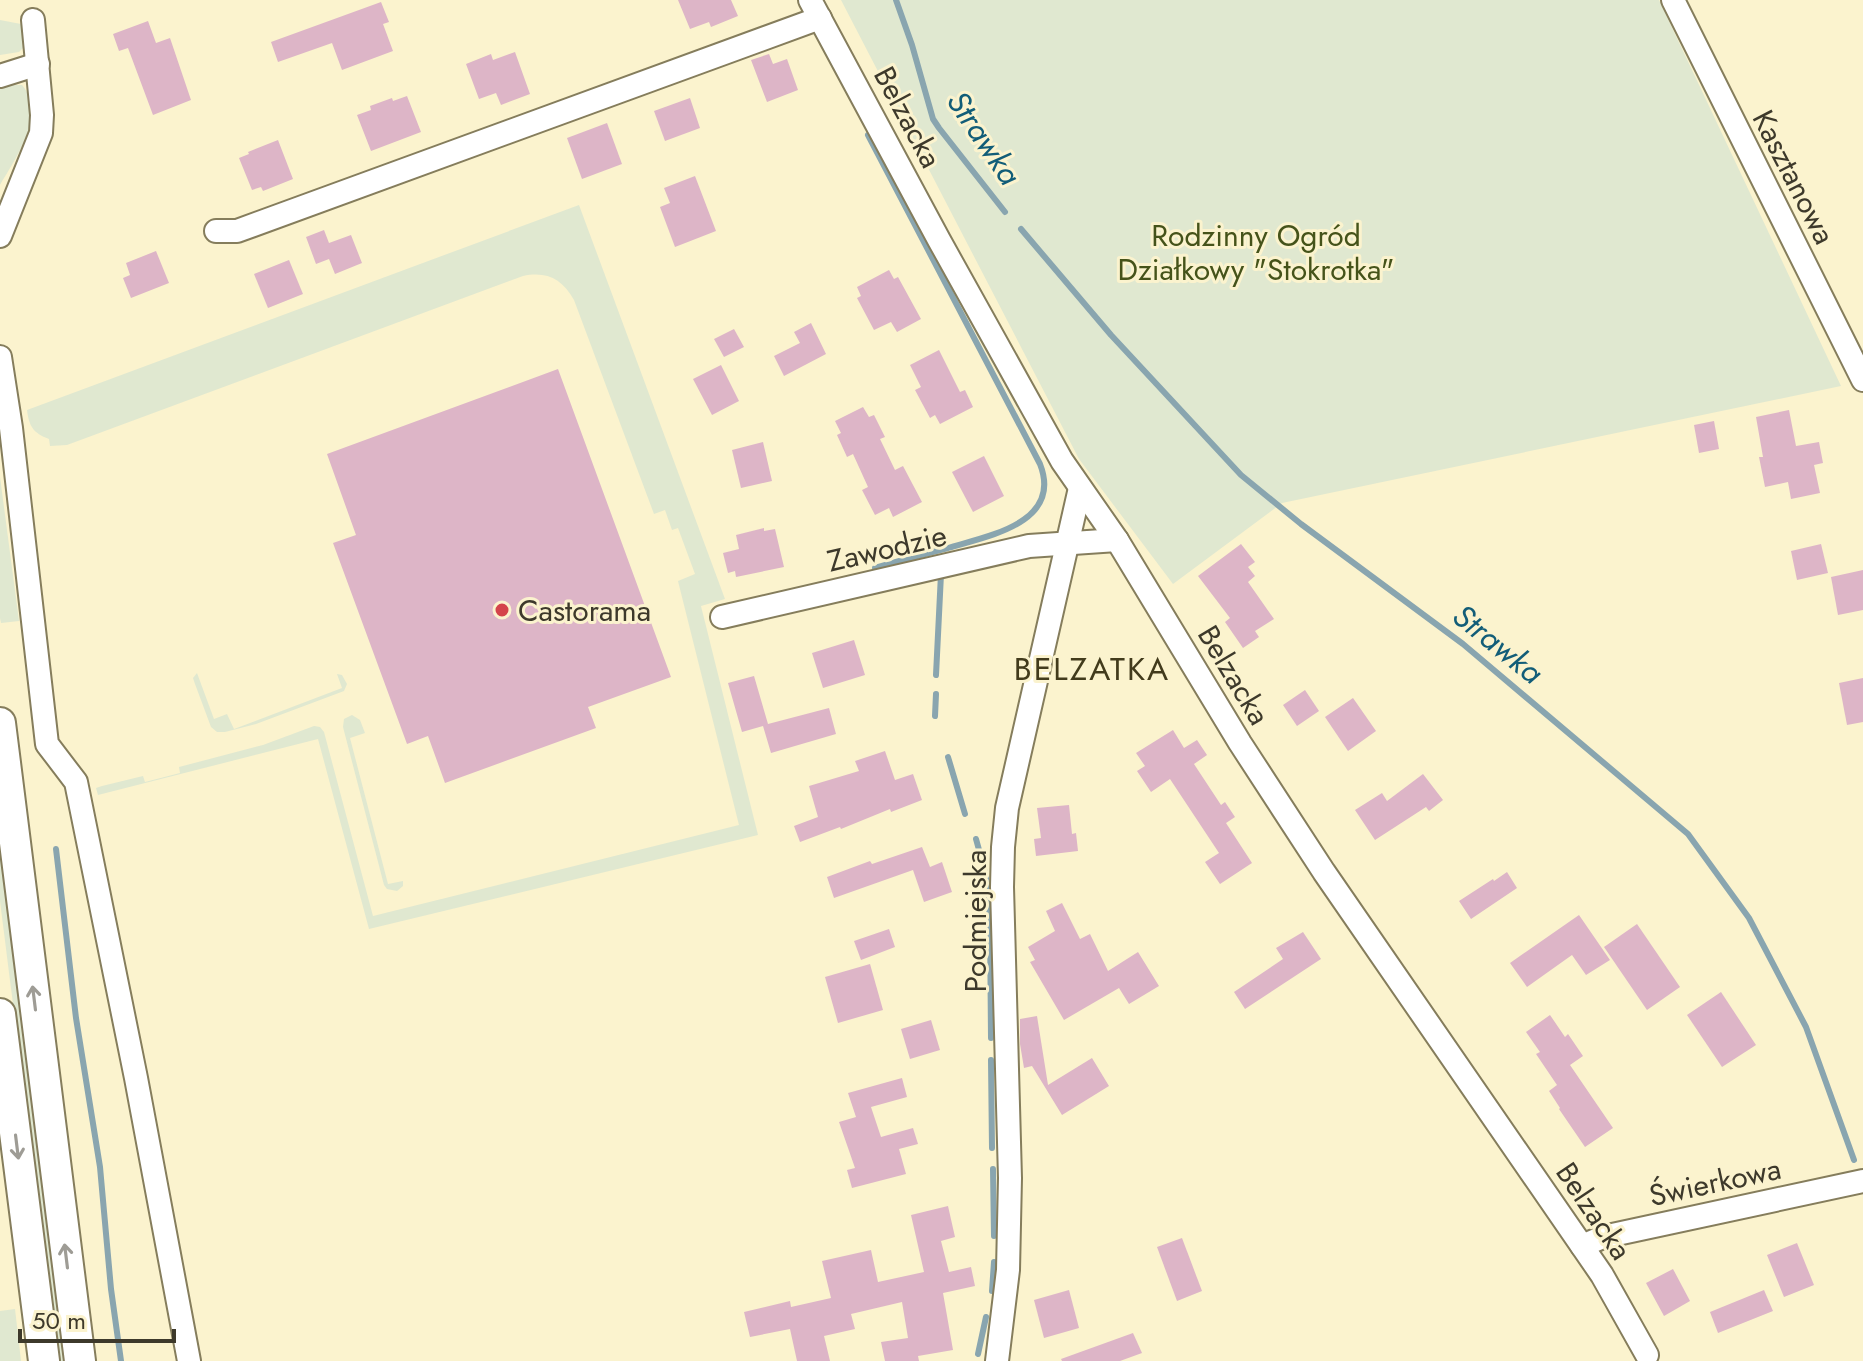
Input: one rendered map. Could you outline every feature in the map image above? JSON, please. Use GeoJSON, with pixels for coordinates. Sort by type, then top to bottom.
{"type":"FeatureCollection","features":[{"type":"Feature","properties":{"kind":"main road"},"geometry":{"type":"LineString","coordinates":[[0,723],[80,1361]]}},
{"type":"Feature","properties":{"kind":"main road"},"geometry":{"type":"LineString","coordinates":[[0,1014],[44,1361]]}},
{"type":"Feature","properties":{"kind":"street","name":"Kasztanowa"},"geometry":{"type":"LineString","coordinates":[[1673,0],[1863,380]]}},
{"type":"Feature","properties":{"kind":"street"},"geometry":{"type":"LineString","coordinates":[[216,231],[237,231],[815,9]]}},
{"type":"Feature","properties":{"kind":"street","name":"Belzacka"},"geometry":{"type":"LineString","coordinates":[[815,9],[1062,461],[1117,540],[1240,743],[1324,872],[1602,1275],[1647,1355]]}},
{"type":"Feature","properties":{"kind":"street"},"geometry":{"type":"LineString","coordinates":[[0,236],[41,133],[33,20]]}},
{"type":"Feature","properties":{"kind":"street"},"geometry":{"type":"LineString","coordinates":[[0,66],[38,64]]}},
{"type":"Feature","properties":{"kind":"street"},"geometry":{"type":"LineString","coordinates":[[0,76],[38,64]]}},
{"type":"Feature","properties":{"kind":"street"},"geometry":{"type":"LineString","coordinates":[[0,357],[47,744],[76,782],[189,1361]]}},
{"type":"Feature","properties":{"kind":"street","name":"Podmiejska"},"geometry":{"type":"LineString","coordinates":[[997,1361],[1008,1270],[1010,1178],[1003,847],[1010,795],[1080,488]]}},
{"type":"Feature","properties":{"kind":"street","name":"Zawodzie"},"geometry":{"type":"LineString","coordinates":[[722,617],[1029,546],[1117,540]]}},
{"type":"Feature","properties":{"kind":"street","name":"Świerkowa"},"geometry":{"type":"LineString","coordinates":[[1582,1246],[1603,1237],[1863,1181]]}},
{"type":"Feature","properties":{"kind":"green space","name":"Rodzinny Ogród Działkowy \"Stokrotka\""},"geometry":{"type":"Polygon","coordinates":[[[841,0],[1659,0],[1841,386],[1282,503],[1173,584],[1079,459],[841,0]]]}},
{"type":"Feature","properties":{"kind":"green space"},"geometry":{"type":"Polygon","coordinates":[[[0,20],[21,24],[23,48],[19,52],[0,55],[0,20]]]}},
{"type":"Feature","properties":{"kind":"green space"},"geometry":{"type":"Polygon","coordinates":[[[22,85],[29,97],[30,122],[21,149],[0,185],[0,88],[22,85]]]}},
{"type":"Feature","properties":{"kind":"green space"},"geometry":{"type":"Polygon","coordinates":[[[579,205],[725,599],[701,606],[758,835],[369,929],[318,739],[98,795],[96,788],[102,786],[143,776],[145,782],[180,773],[179,767],[263,745],[314,726],[320,727],[324,732],[373,916],[739,825],[678,581],[695,574],[678,528],[672,530],[665,510],[654,514],[574,300],[553,278],[523,276],[67,445],[50,446],[49,439],[39,434],[29,420],[27,410],[579,205]]]}},
{"type":"Feature","properties":{"kind":"green space"},"geometry":{"type":"Polygon","coordinates":[[[0,477],[19,621],[1,623],[0,618],[0,477]]]}},
{"type":"Feature","properties":{"kind":"green space"},"geometry":{"type":"Polygon","coordinates":[[[197,673],[214,719],[227,714],[234,729],[342,688],[337,674],[342,675],[347,684],[344,691],[256,724],[225,732],[217,732],[211,727],[195,684],[193,678],[197,673]]]}},
{"type":"Feature","properties":{"kind":"green space"},"geometry":{"type":"Polygon","coordinates":[[[352,715],[360,720],[365,733],[350,738],[388,884],[403,881],[403,886],[397,891],[384,885],[343,727],[344,719],[352,715]]]}},
{"type":"Feature","properties":{"kind":"green space"},"geometry":{"type":"Polygon","coordinates":[[[0,834],[68,1361],[58,1361],[0,901],[0,834]]]}},
{"type":"Feature","properties":{"kind":"green space"},"geometry":{"type":"Polygon","coordinates":[[[15,1309],[21,1361],[0,1361],[0,1311],[15,1309]]]}},
{"type":"Feature","properties":{"kind":"building"},"geometry":{"type":"Polygon","coordinates":[[[678,0],[731,0],[738,16],[711,27],[709,22],[690,29],[678,0]]]}},
{"type":"Feature","properties":{"kind":"building"},"geometry":{"type":"Polygon","coordinates":[[[381,2],[389,22],[383,24],[393,51],[342,70],[332,43],[278,62],[271,42],[381,2]]]}},
{"type":"Feature","properties":{"kind":"building"},"geometry":{"type":"Polygon","coordinates":[[[148,21],[156,43],[170,38],[191,100],[153,115],[128,48],[119,51],[113,34],[148,21]]]}},
{"type":"Feature","properties":{"kind":"building"},"geometry":{"type":"Polygon","coordinates":[[[515,52],[530,94],[501,105],[496,93],[479,99],[466,64],[491,54],[493,60],[515,52]]]}},
{"type":"Feature","properties":{"kind":"building"},"geometry":{"type":"Polygon","coordinates":[[[769,54],[773,64],[787,59],[798,90],[767,102],[751,60],[769,54]]]}},
{"type":"Feature","properties":{"kind":"building"},"geometry":{"type":"Polygon","coordinates":[[[407,96],[421,132],[371,151],[357,115],[371,110],[370,106],[407,96]]]}},
{"type":"Feature","properties":{"kind":"building"},"geometry":{"type":"Polygon","coordinates":[[[690,98],[700,128],[665,141],[654,111],[690,98]]]}},
{"type":"Feature","properties":{"kind":"building"},"geometry":{"type":"Polygon","coordinates":[[[607,123],[622,164],[582,179],[567,138],[607,123]]]}},
{"type":"Feature","properties":{"kind":"building"},"geometry":{"type":"Polygon","coordinates":[[[278,140],[293,179],[263,191],[261,187],[252,190],[239,158],[278,140]]]}},
{"type":"Feature","properties":{"kind":"building"},"geometry":{"type":"Polygon","coordinates":[[[695,176],[716,231],[675,247],[660,207],[670,203],[664,188],[695,176]]]}},
{"type":"Feature","properties":{"kind":"building"},"geometry":{"type":"Polygon","coordinates":[[[324,230],[329,243],[351,235],[362,263],[335,274],[329,259],[316,264],[306,237],[324,230]]]}},
{"type":"Feature","properties":{"kind":"building"},"geometry":{"type":"Polygon","coordinates":[[[156,251],[169,283],[131,298],[123,278],[130,275],[126,263],[156,251]]]}},
{"type":"Feature","properties":{"kind":"building"},"geometry":{"type":"Polygon","coordinates":[[[289,260],[303,294],[268,308],[254,274],[289,260]]]}},
{"type":"Feature","properties":{"kind":"building"},"geometry":{"type":"Polygon","coordinates":[[[889,270],[894,279],[898,277],[921,319],[897,332],[891,322],[874,330],[857,298],[861,296],[857,287],[889,270]]]}},
{"type":"Feature","properties":{"kind":"building"},"geometry":{"type":"Polygon","coordinates":[[[811,323],[826,354],[784,376],[774,356],[800,343],[794,332],[811,323]]]}},
{"type":"Feature","properties":{"kind":"building"},"geometry":{"type":"Polygon","coordinates":[[[734,329],[744,347],[724,357],[714,339],[734,329]]]}},
{"type":"Feature","properties":{"kind":"building"},"geometry":{"type":"Polygon","coordinates":[[[939,350],[960,392],[965,390],[973,407],[940,424],[935,415],[930,418],[915,390],[921,387],[910,365],[939,350]]]}},
{"type":"Feature","properties":{"kind":"building"},"geometry":{"type":"Polygon","coordinates":[[[721,365],[739,401],[712,415],[693,379],[721,365]]]}},
{"type":"Feature","properties":{"kind":"building","name":"Castorama"},"geometry":{"type":"Polygon","coordinates":[[[558,369],[671,677],[588,707],[596,728],[445,783],[428,736],[407,744],[333,543],[356,535],[327,454],[558,369]]]}},
{"type":"Feature","properties":{"kind":"building"},"geometry":{"type":"Polygon","coordinates":[[[863,407],[869,417],[874,415],[885,437],[880,439],[895,470],[903,466],[922,502],[893,517],[889,508],[875,515],[862,490],[868,487],[853,454],[847,457],[837,435],[841,433],[835,421],[863,407]]]}},
{"type":"Feature","properties":{"kind":"building"},"geometry":{"type":"Polygon","coordinates":[[[1789,410],[1796,446],[1819,442],[1823,463],[1814,465],[1820,493],[1791,499],[1788,482],[1765,487],[1756,417],[1789,410]]]}},
{"type":"Feature","properties":{"kind":"building"},"geometry":{"type":"Polygon","coordinates":[[[1714,421],[1719,449],[1699,453],[1694,425],[1714,421]]]}},
{"type":"Feature","properties":{"kind":"building"},"geometry":{"type":"Polygon","coordinates":[[[763,442],[772,481],[741,488],[732,450],[763,442]]]}},
{"type":"Feature","properties":{"kind":"building"},"geometry":{"type":"Polygon","coordinates":[[[984,456],[1004,496],[973,512],[952,472],[984,456]]]}},
{"type":"Feature","properties":{"kind":"building"},"geometry":{"type":"Polygon","coordinates":[[[764,528],[764,531],[775,529],[784,567],[736,577],[735,571],[728,573],[723,553],[739,549],[736,535],[764,528]]]}},
{"type":"Feature","properties":{"kind":"building"},"geometry":{"type":"Polygon","coordinates":[[[1241,544],[1255,562],[1248,567],[1255,576],[1248,582],[1274,619],[1255,631],[1259,637],[1243,648],[1225,622],[1230,618],[1198,576],[1241,544]]]}},
{"type":"Feature","properties":{"kind":"building"},"geometry":{"type":"Polygon","coordinates":[[[1821,544],[1828,573],[1797,580],[1791,551],[1821,544]]]}},
{"type":"Feature","properties":{"kind":"building"},"geometry":{"type":"Polygon","coordinates":[[[1863,570],[1863,610],[1838,615],[1831,577],[1863,570]]]}},
{"type":"Feature","properties":{"kind":"building"},"geometry":{"type":"Polygon","coordinates":[[[854,640],[865,675],[823,688],[812,653],[854,640]]]}},
{"type":"Feature","properties":{"kind":"building"},"geometry":{"type":"Polygon","coordinates":[[[754,676],[768,724],[829,708],[836,734],[771,753],[763,726],[742,732],[728,683],[754,676]]]}},
{"type":"Feature","properties":{"kind":"building"},"geometry":{"type":"Polygon","coordinates":[[[1863,678],[1863,722],[1847,725],[1839,683],[1863,678]]]}},
{"type":"Feature","properties":{"kind":"building"},"geometry":{"type":"Polygon","coordinates":[[[1305,690],[1319,711],[1297,726],[1283,705],[1305,690]]]}},
{"type":"Feature","properties":{"kind":"building"},"geometry":{"type":"Polygon","coordinates":[[[1353,698],[1376,731],[1348,751],[1325,717],[1353,698]]]}},
{"type":"Feature","properties":{"kind":"building"},"geometry":{"type":"Polygon","coordinates":[[[1173,730],[1184,748],[1197,740],[1207,755],[1194,764],[1221,805],[1225,802],[1235,817],[1226,823],[1252,863],[1220,884],[1205,862],[1219,853],[1170,779],[1151,792],[1137,771],[1145,766],[1136,753],[1173,730]]]}},
{"type":"Feature","properties":{"kind":"building"},"geometry":{"type":"Polygon","coordinates":[[[885,751],[895,780],[913,774],[922,800],[800,842],[794,826],[818,817],[809,786],[859,771],[855,761],[885,751]]]}},
{"type":"Feature","properties":{"kind":"building"},"geometry":{"type":"Polygon","coordinates":[[[1423,774],[1443,800],[1429,811],[1426,807],[1375,840],[1355,810],[1382,793],[1387,801],[1423,774]]]}},
{"type":"Feature","properties":{"kind":"building"},"geometry":{"type":"Polygon","coordinates":[[[1069,805],[1072,834],[1076,833],[1078,851],[1036,856],[1034,839],[1041,838],[1037,808],[1069,805]]]}},
{"type":"Feature","properties":{"kind":"building"},"geometry":{"type":"Polygon","coordinates":[[[922,847],[930,867],[942,862],[952,892],[924,902],[913,870],[834,898],[827,877],[922,847]]]}},
{"type":"Feature","properties":{"kind":"building"},"geometry":{"type":"Polygon","coordinates":[[[1507,872],[1517,888],[1471,919],[1459,901],[1507,872]]]}},
{"type":"Feature","properties":{"kind":"building"},"geometry":{"type":"Polygon","coordinates":[[[1062,903],[1080,939],[1090,934],[1108,971],[1138,952],[1159,986],[1129,1004],[1119,988],[1064,1020],[1030,962],[1035,960],[1028,947],[1055,931],[1046,911],[1062,903]]]}},
{"type":"Feature","properties":{"kind":"building"},"geometry":{"type":"Polygon","coordinates":[[[1579,915],[1610,960],[1586,975],[1572,955],[1527,987],[1510,963],[1579,915]]]}},
{"type":"Feature","properties":{"kind":"building"},"geometry":{"type":"Polygon","coordinates":[[[1637,924],[1680,987],[1647,1010],[1604,947],[1637,924]]]}},
{"type":"Feature","properties":{"kind":"building"},"geometry":{"type":"Polygon","coordinates":[[[889,929],[895,947],[861,960],[854,941],[889,929]]]}},
{"type":"Feature","properties":{"kind":"building"},"geometry":{"type":"Polygon","coordinates":[[[1303,932],[1321,959],[1245,1009],[1234,992],[1283,959],[1276,948],[1303,932]]]}},
{"type":"Feature","properties":{"kind":"building"},"geometry":{"type":"Polygon","coordinates":[[[870,964],[883,1010],[838,1023],[825,977],[870,964]]]}},
{"type":"Feature","properties":{"kind":"building"},"geometry":{"type":"Polygon","coordinates":[[[1721,992],[1756,1045],[1722,1067],[1687,1015],[1721,992]]]}},
{"type":"Feature","properties":{"kind":"building"},"geometry":{"type":"Polygon","coordinates":[[[1550,1015],[1583,1056],[1570,1065],[1613,1128],[1585,1147],[1549,1091],[1557,1085],[1536,1054],[1540,1052],[1526,1032],[1550,1015]]]}},
{"type":"Feature","properties":{"kind":"building"},"geometry":{"type":"Polygon","coordinates":[[[1037,1016],[1048,1085],[1092,1058],[1109,1086],[1062,1115],[1032,1066],[1024,1068],[1020,1019],[1037,1016]]]}},
{"type":"Feature","properties":{"kind":"building"},"geometry":{"type":"Polygon","coordinates":[[[931,1020],[940,1050],[910,1059],[901,1029],[931,1020]]]}},
{"type":"Feature","properties":{"kind":"building"},"geometry":{"type":"Polygon","coordinates":[[[902,1078],[907,1097],[871,1107],[881,1137],[913,1128],[918,1144],[899,1149],[906,1174],[852,1188],[847,1170],[855,1168],[839,1122],[856,1117],[848,1093],[902,1078]]]}},
{"type":"Feature","properties":{"kind":"building"},"geometry":{"type":"Polygon","coordinates":[[[948,1206],[955,1237],[941,1241],[949,1272],[971,1267],[975,1286],[943,1293],[953,1350],[918,1356],[919,1361],[885,1361],[881,1342],[908,1338],[902,1302],[851,1314],[855,1329],[824,1336],[830,1361],[797,1361],[790,1329],[750,1337],[744,1312],[790,1301],[791,1307],[831,1298],[822,1261],[871,1250],[878,1282],[924,1272],[911,1215],[948,1206]]]}},
{"type":"Feature","properties":{"kind":"building"},"geometry":{"type":"Polygon","coordinates":[[[1182,1238],[1202,1291],[1177,1301],[1157,1247],[1182,1238]]]}},
{"type":"Feature","properties":{"kind":"building"},"geometry":{"type":"Polygon","coordinates":[[[1797,1243],[1814,1285],[1784,1297],[1767,1255],[1797,1243]]]}},
{"type":"Feature","properties":{"kind":"building"},"geometry":{"type":"Polygon","coordinates":[[[1673,1269],[1690,1301],[1664,1316],[1646,1283],[1673,1269]]]}},
{"type":"Feature","properties":{"kind":"building"},"geometry":{"type":"Polygon","coordinates":[[[1069,1290],[1079,1328],[1044,1338],[1034,1300],[1069,1290]]]}},
{"type":"Feature","properties":{"kind":"building"},"geometry":{"type":"Polygon","coordinates":[[[1764,1290],[1773,1311],[1718,1333],[1710,1312],[1764,1290]]]}},
{"type":"Feature","properties":{"kind":"building"},"geometry":{"type":"Polygon","coordinates":[[[1133,1333],[1142,1353],[1120,1361],[1061,1359],[1133,1333]]]}},
{"type":"Feature","properties":{"kind":"waterway","name":"Strawka"},"geometry":{"type":"LineString","coordinates":[[896,0],[933,119],[1005,212]]}},
{"type":"Feature","properties":{"kind":"waterway"},"geometry":{"type":"LineString","coordinates":[[868,135],[1040,464],[1044,484],[1041,500],[1032,513],[1018,524],[982,538],[875,568]]}},
{"type":"Feature","properties":{"kind":"waterway","name":"Strawka"},"geometry":{"type":"LineString","coordinates":[[1021,229],[1111,335],[1241,475],[1301,524],[1463,644],[1688,834],[1749,918],[1806,1027],[1854,1160]]}},
{"type":"Feature","properties":{"kind":"waterway"},"geometry":{"type":"LineString","coordinates":[[936,675],[941,574]]}},
{"type":"Feature","properties":{"kind":"waterway"},"geometry":{"type":"LineString","coordinates":[[935,716],[936,694]]}},
{"type":"Feature","properties":{"kind":"waterway"},"geometry":{"type":"LineString","coordinates":[[948,757],[965,814]]}},
{"type":"Feature","properties":{"kind":"waterway"},"geometry":{"type":"LineString","coordinates":[[976,839],[986,875],[990,920],[991,1038]]}},
{"type":"Feature","properties":{"kind":"waterway"},"geometry":{"type":"LineString","coordinates":[[56,849],[76,1018],[100,1167],[121,1361]]}},
{"type":"Feature","properties":{"kind":"waterway"},"geometry":{"type":"LineString","coordinates":[[991,1060],[992,1148]]}},
{"type":"Feature","properties":{"kind":"waterway"},"geometry":{"type":"LineString","coordinates":[[993,1169],[994,1236]]}},
{"type":"Feature","properties":{"kind":"waterway"},"geometry":{"type":"LineString","coordinates":[[992,1291],[994,1262]]}},
{"type":"Feature","properties":{"kind":"waterway"},"geometry":{"type":"LineString","coordinates":[[978,1354],[986,1317]]}},
{"type":"Feature","properties":{"kind":"place","name":"Castorama"},"geometry":{"type":"Point","coordinates":[502,610]}},
{"type":"Feature","properties":{"kind":"district","name":"BELZATKA"},"geometry":{"type":"Point","coordinates":[1092,669]}}]}
